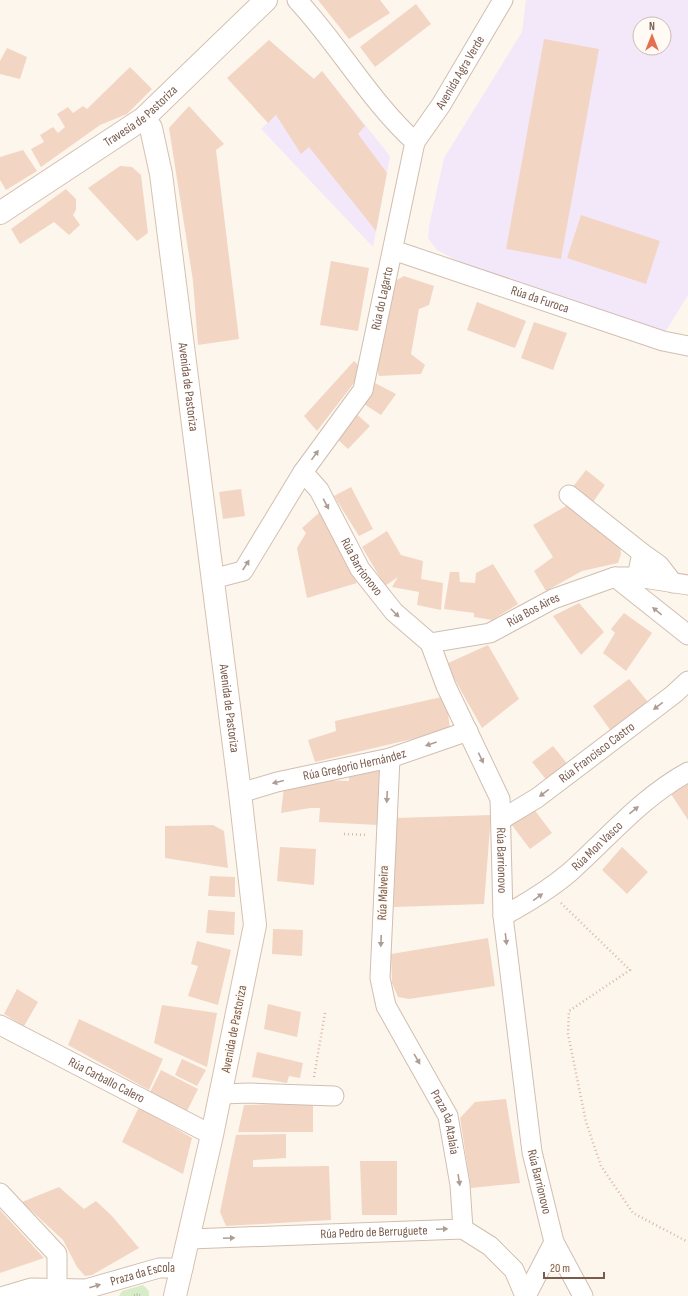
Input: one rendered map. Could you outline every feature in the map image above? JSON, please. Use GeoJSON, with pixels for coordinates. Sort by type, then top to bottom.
{"type":"FeatureCollection","features":[{"type":"Feature","properties":{"kind":"street"},"geometry":{"type":"LineString","coordinates":[[297,0],[316,20],[379,104],[414,142]]}},
{"type":"Feature","properties":{"kind":"street","name":"Avenida Agra Verde"},"geometry":{"type":"LineString","coordinates":[[414,142],[440,106],[503,0]]}},
{"type":"Feature","properties":{"kind":"street","name":"Travesía de Pastoriza"},"geometry":{"type":"LineString","coordinates":[[0,213],[144,118],[264,1]]}},
{"type":"Feature","properties":{"kind":"street","name":"Avenida de Pastoriza"},"geometry":{"type":"LineString","coordinates":[[144,118],[151,128],[160,174],[240,793],[255,925],[221,1094],[190,1239],[176,1296]]}},
{"type":"Feature","properties":{"kind":"street","name":"Rúa do Lagarto"},"geometry":{"type":"LineString","coordinates":[[212,579],[243,571],[303,472],[363,390],[414,142]]}},
{"type":"Feature","properties":{"kind":"street","name":"Rúa da Furoca"},"geometry":{"type":"LineString","coordinates":[[393,250],[663,341],[688,346]]}},
{"type":"Feature","properties":{"kind":"street","name":"Rúa Barrionovo"},"geometry":{"type":"LineString","coordinates":[[303,472],[319,490],[360,569],[394,612],[430,643],[446,686],[500,799],[502,819],[503,916],[532,1152],[554,1242],[583,1296]]}},
{"type":"Feature","properties":{"kind":"street","name":"Rúa Bos Aires"},"geometry":{"type":"LineString","coordinates":[[569,495],[681,584]]}},
{"type":"Feature","properties":{"kind":"street"},"geometry":{"type":"LineString","coordinates":[[637,577],[642,553]]}},
{"type":"Feature","properties":{"kind":"street"},"geometry":{"type":"LineString","coordinates":[[615,577],[688,635]]}},
{"type":"Feature","properties":{"kind":"street","name":"Rúa Bos Aires"},"geometry":{"type":"LineString","coordinates":[[430,643],[490,633],[553,598],[615,577],[637,577],[681,584]]}},
{"type":"Feature","properties":{"kind":"street","name":"Rúa Francisco Castro"},"geometry":{"type":"LineString","coordinates":[[502,819],[537,798],[674,694],[688,681]]}},
{"type":"Feature","properties":{"kind":"street","name":"Rúa Gregorio Hernández"},"geometry":{"type":"LineString","coordinates":[[240,793],[277,782],[390,758],[468,731]]}},
{"type":"Feature","properties":{"kind":"street","name":"Rúa Malveira"},"geometry":{"type":"LineString","coordinates":[[390,758],[380,978],[386,1006],[397,1025]]}},
{"type":"Feature","properties":{"kind":"street","name":"Rúa Mon Vasco"},"geometry":{"type":"LineString","coordinates":[[503,916],[534,900],[569,873],[633,810],[688,772]]}},
{"type":"Feature","properties":{"kind":"street","name":"Rúa Carballo Calero"},"geometry":{"type":"LineString","coordinates":[[0,1025],[212,1135]]}},
{"type":"Feature","properties":{"kind":"street","name":"Praza da Atalaia"},"geometry":{"type":"LineString","coordinates":[[397,1025],[448,1116],[460,1185],[463,1229]]}},
{"type":"Feature","properties":{"kind":"street"},"geometry":{"type":"LineString","coordinates":[[221,1094],[250,1093],[334,1096]]}},
{"type":"Feature","properties":{"kind":"street"},"geometry":{"type":"LineString","coordinates":[[0,1193],[57,1254],[57,1292]]}},
{"type":"Feature","properties":{"kind":"street"},"geometry":{"type":"LineString","coordinates":[[463,1229],[490,1246],[514,1270],[526,1296]]}},
{"type":"Feature","properties":{"kind":"street","name":"Rúa Pedro de Berruguete"},"geometry":{"type":"LineString","coordinates":[[190,1239],[463,1229]]}},
{"type":"Feature","properties":{"kind":"street"},"geometry":{"type":"LineString","coordinates":[[526,1296],[554,1242]]}},
{"type":"Feature","properties":{"kind":"street","name":"Praza da Escola"},"geometry":{"type":"LineString","coordinates":[[4,1296],[31,1288],[57,1292],[86,1288],[159,1268],[183,1268]]}},
{"type":"Feature","properties":{"kind":"path"},"geometry":{"type":"LineString","coordinates":[[344,834],[369,835]]}},
{"type":"Feature","properties":{"kind":"path"},"geometry":{"type":"LineString","coordinates":[[548,889],[630,970],[569,1011],[568,1034],[586,1122],[601,1166],[633,1213],[688,1242]]}},
{"type":"Feature","properties":{"kind":"path"},"geometry":{"type":"LineString","coordinates":[[313,1083],[325,1013]]}},
{"type":"Feature","properties":{"kind":"shaded area"},"geometry":{"type":"Polygon","coordinates":[[[526,0],[688,0],[688,295],[664,334],[479,272],[437,250],[428,238],[429,226],[444,158],[522,32],[526,0]]]}},
{"type":"Feature","properties":{"kind":"shaded area"},"geometry":{"type":"Polygon","coordinates":[[[322,71],[390,156],[373,247],[261,129],[322,71]]]}},
{"type":"Feature","properties":{"kind":"green space"},"geometry":{"type":"Polygon","coordinates":[[[143,1285],[149,1291],[149,1296],[119,1296],[122,1291],[143,1285]]]}},
{"type":"Feature","properties":{"kind":"building"},"geometry":{"type":"Polygon","coordinates":[[[318,0],[380,0],[390,13],[349,39],[318,0]]]}},
{"type":"Feature","properties":{"kind":"building"},"geometry":{"type":"Polygon","coordinates":[[[416,4],[431,24],[375,67],[360,47],[416,4]]]}},
{"type":"Feature","properties":{"kind":"building"},"geometry":{"type":"Polygon","coordinates":[[[544,39],[599,49],[561,259],[506,249],[544,39]]]}},
{"type":"Feature","properties":{"kind":"building"},"geometry":{"type":"Polygon","coordinates":[[[269,40],[314,79],[322,71],[365,126],[358,134],[387,173],[376,231],[309,147],[301,154],[276,115],[268,123],[227,78],[269,40]]]}},
{"type":"Feature","properties":{"kind":"building"},"geometry":{"type":"Polygon","coordinates":[[[7,48],[27,57],[20,79],[0,74],[0,61],[7,48]]]}},
{"type":"Feature","properties":{"kind":"building"},"geometry":{"type":"Polygon","coordinates":[[[130,67],[152,89],[127,114],[100,125],[41,167],[31,149],[44,142],[40,135],[53,127],[58,133],[65,127],[57,114],[68,107],[73,113],[83,106],[87,109],[130,67]]]}},
{"type":"Feature","properties":{"kind":"building"},"geometry":{"type":"Polygon","coordinates":[[[189,106],[224,144],[216,150],[239,339],[198,345],[193,281],[169,128],[189,106]]]}},
{"type":"Feature","properties":{"kind":"building"},"geometry":{"type":"Polygon","coordinates":[[[23,150],[37,171],[6,190],[0,180],[0,157],[23,150]]]}},
{"type":"Feature","properties":{"kind":"building"},"geometry":{"type":"Polygon","coordinates":[[[120,166],[132,167],[141,175],[148,233],[137,241],[88,188],[120,166]]]}},
{"type":"Feature","properties":{"kind":"building"},"geometry":{"type":"Polygon","coordinates":[[[66,189],[76,199],[76,210],[73,215],[80,225],[69,235],[54,222],[20,244],[11,229],[66,189]]]}},
{"type":"Feature","properties":{"kind":"building"},"geometry":{"type":"Polygon","coordinates":[[[581,215],[660,241],[646,284],[567,258],[581,215]]]}},
{"type":"Feature","properties":{"kind":"building"},"geometry":{"type":"Polygon","coordinates":[[[331,261],[369,268],[358,331],[320,325],[331,261]]]}},
{"type":"Feature","properties":{"kind":"building"},"geometry":{"type":"Polygon","coordinates":[[[404,276],[434,286],[429,305],[419,309],[411,354],[425,365],[421,374],[379,376],[375,363],[395,281],[404,276]]]}},
{"type":"Feature","properties":{"kind":"building"},"geometry":{"type":"Polygon","coordinates":[[[477,302],[526,321],[515,348],[467,330],[477,302]]]}},
{"type":"Feature","properties":{"kind":"building"},"geometry":{"type":"Polygon","coordinates":[[[534,322],[567,333],[553,370],[521,358],[534,322]]]}},
{"type":"Feature","properties":{"kind":"building"},"geometry":{"type":"Polygon","coordinates":[[[354,361],[364,370],[317,431],[304,416],[354,361]]]}},
{"type":"Feature","properties":{"kind":"building"},"geometry":{"type":"Polygon","coordinates":[[[375,383],[396,394],[381,415],[364,404],[375,383]]]}},
{"type":"Feature","properties":{"kind":"building"},"geometry":{"type":"Polygon","coordinates":[[[353,411],[370,426],[348,449],[334,436],[353,411]]]}},
{"type":"Feature","properties":{"kind":"building"},"geometry":{"type":"Polygon","coordinates":[[[586,470],[605,485],[593,502],[572,488],[586,470]]]}},
{"type":"Feature","properties":{"kind":"building"},"geometry":{"type":"Polygon","coordinates":[[[351,487],[373,529],[359,536],[334,496],[351,487]]]}},
{"type":"Feature","properties":{"kind":"building"},"geometry":{"type":"Polygon","coordinates":[[[241,489],[245,516],[223,519],[219,492],[241,489]]]}},
{"type":"Feature","properties":{"kind":"building"},"geometry":{"type":"Polygon","coordinates":[[[568,505],[620,546],[621,554],[618,563],[582,571],[546,591],[534,571],[553,557],[533,525],[568,505]]]}},
{"type":"Feature","properties":{"kind":"building"},"geometry":{"type":"Polygon","coordinates":[[[321,511],[357,583],[307,598],[297,548],[306,533],[302,528],[321,511]]]}},
{"type":"Feature","properties":{"kind":"building"},"geometry":{"type":"Polygon","coordinates":[[[387,531],[401,555],[423,561],[421,579],[443,583],[441,610],[417,605],[419,592],[392,587],[398,577],[385,586],[362,547],[387,531]]]}},
{"type":"Feature","properties":{"kind":"building"},"geometry":{"type":"Polygon","coordinates":[[[493,564],[518,604],[492,620],[474,617],[474,613],[444,609],[450,572],[459,572],[460,582],[475,583],[476,573],[493,564]]]}},
{"type":"Feature","properties":{"kind":"building"},"geometry":{"type":"Polygon","coordinates":[[[579,603],[604,632],[581,655],[553,616],[579,603]]]}},
{"type":"Feature","properties":{"kind":"building"},"geometry":{"type":"Polygon","coordinates":[[[624,613],[652,633],[626,671],[603,653],[615,633],[611,629],[624,613]]]}},
{"type":"Feature","properties":{"kind":"building"},"geometry":{"type":"Polygon","coordinates":[[[488,645],[519,699],[482,728],[446,664],[488,645]]]}},
{"type":"Feature","properties":{"kind":"building"},"geometry":{"type":"Polygon","coordinates":[[[629,679],[648,702],[611,731],[593,706],[629,679]]]}},
{"type":"Feature","properties":{"kind":"building"},"geometry":{"type":"Polygon","coordinates":[[[446,696],[450,730],[315,762],[308,740],[336,731],[335,721],[446,696]]]}},
{"type":"Feature","properties":{"kind":"building"},"geometry":{"type":"Polygon","coordinates":[[[553,746],[569,766],[548,782],[532,762],[553,746]]]}},
{"type":"Feature","properties":{"kind":"building"},"geometry":{"type":"Polygon","coordinates":[[[380,768],[378,825],[319,822],[320,808],[310,808],[281,813],[284,787],[323,780],[349,781],[349,776],[380,768]]]}},
{"type":"Feature","properties":{"kind":"building"},"geometry":{"type":"Polygon","coordinates":[[[688,782],[688,820],[671,794],[688,782]]]}},
{"type":"Feature","properties":{"kind":"building"},"geometry":{"type":"Polygon","coordinates":[[[533,808],[552,833],[530,849],[511,824],[533,808]]]}},
{"type":"Feature","properties":{"kind":"building"},"geometry":{"type":"Polygon","coordinates":[[[491,815],[484,904],[394,907],[395,818],[491,815]]]}},
{"type":"Feature","properties":{"kind":"building"},"geometry":{"type":"Polygon","coordinates":[[[213,825],[224,831],[228,868],[165,858],[165,826],[213,825]]]}},
{"type":"Feature","properties":{"kind":"building"},"geometry":{"type":"Polygon","coordinates":[[[280,847],[316,849],[314,885],[277,881],[280,847]]]}},
{"type":"Feature","properties":{"kind":"building"},"geometry":{"type":"Polygon","coordinates":[[[622,847],[648,872],[627,894],[602,870],[622,847]]]}},
{"type":"Feature","properties":{"kind":"building"},"geometry":{"type":"Polygon","coordinates":[[[210,876],[235,877],[235,897],[208,896],[210,876]]]}},
{"type":"Feature","properties":{"kind":"building"},"geometry":{"type":"Polygon","coordinates":[[[208,910],[235,912],[234,935],[206,933],[208,910]]]}},
{"type":"Feature","properties":{"kind":"building"},"geometry":{"type":"Polygon","coordinates":[[[273,929],[303,930],[302,956],[272,954],[273,929]]]}},
{"type":"Feature","properties":{"kind":"building"},"geometry":{"type":"Polygon","coordinates":[[[488,938],[495,986],[409,999],[398,997],[392,983],[391,954],[488,938]]]}},
{"type":"Feature","properties":{"kind":"building"},"geometry":{"type":"Polygon","coordinates":[[[197,941],[231,950],[218,1005],[188,996],[198,966],[191,964],[197,941]]]}},
{"type":"Feature","properties":{"kind":"building"},"geometry":{"type":"Polygon","coordinates":[[[17,989],[38,1002],[24,1026],[4,1014],[17,989]]]}},
{"type":"Feature","properties":{"kind":"building"},"geometry":{"type":"Polygon","coordinates":[[[268,1004],[301,1012],[297,1037],[264,1029],[268,1004]]]}},
{"type":"Feature","properties":{"kind":"building"},"geometry":{"type":"Polygon","coordinates":[[[162,1005],[217,1013],[207,1067],[154,1043],[162,1005]]]}},
{"type":"Feature","properties":{"kind":"building"},"geometry":{"type":"Polygon","coordinates":[[[79,1019],[163,1059],[149,1090],[68,1045],[79,1019]]]}},
{"type":"Feature","properties":{"kind":"building"},"geometry":{"type":"Polygon","coordinates":[[[257,1052],[303,1063],[300,1078],[289,1076],[287,1083],[252,1077],[257,1052]]]}},
{"type":"Feature","properties":{"kind":"building"},"geometry":{"type":"Polygon","coordinates":[[[182,1059],[206,1070],[197,1086],[175,1075],[182,1059]]]}},
{"type":"Feature","properties":{"kind":"building"},"geometry":{"type":"Polygon","coordinates":[[[161,1070],[198,1089],[187,1111],[150,1092],[161,1070]]]}},
{"type":"Feature","properties":{"kind":"building"},"geometry":{"type":"Polygon","coordinates":[[[506,1099],[520,1183],[471,1188],[460,1118],[475,1102],[506,1099]]]}},
{"type":"Feature","properties":{"kind":"building"},"geometry":{"type":"Polygon","coordinates":[[[313,1103],[313,1132],[238,1132],[244,1105],[313,1103]]]}},
{"type":"Feature","properties":{"kind":"building"},"geometry":{"type":"Polygon","coordinates":[[[139,1107],[192,1138],[183,1174],[122,1142],[139,1107]]]}},
{"type":"Feature","properties":{"kind":"building"},"geometry":{"type":"Polygon","coordinates":[[[286,1134],[286,1158],[253,1160],[253,1167],[329,1166],[331,1220],[226,1226],[220,1212],[236,1135],[286,1134]]]}},
{"type":"Feature","properties":{"kind":"building"},"geometry":{"type":"Polygon","coordinates":[[[360,1161],[397,1161],[397,1215],[362,1215],[360,1161]]]}},
{"type":"Feature","properties":{"kind":"building"},"geometry":{"type":"Polygon","coordinates":[[[59,1187],[84,1209],[96,1201],[112,1216],[139,1248],[92,1275],[85,1276],[77,1267],[63,1240],[22,1202],[59,1187]]]}},
{"type":"Feature","properties":{"kind":"building"},"geometry":{"type":"Polygon","coordinates":[[[0,1210],[44,1258],[0,1273],[0,1210]]]}}]}
